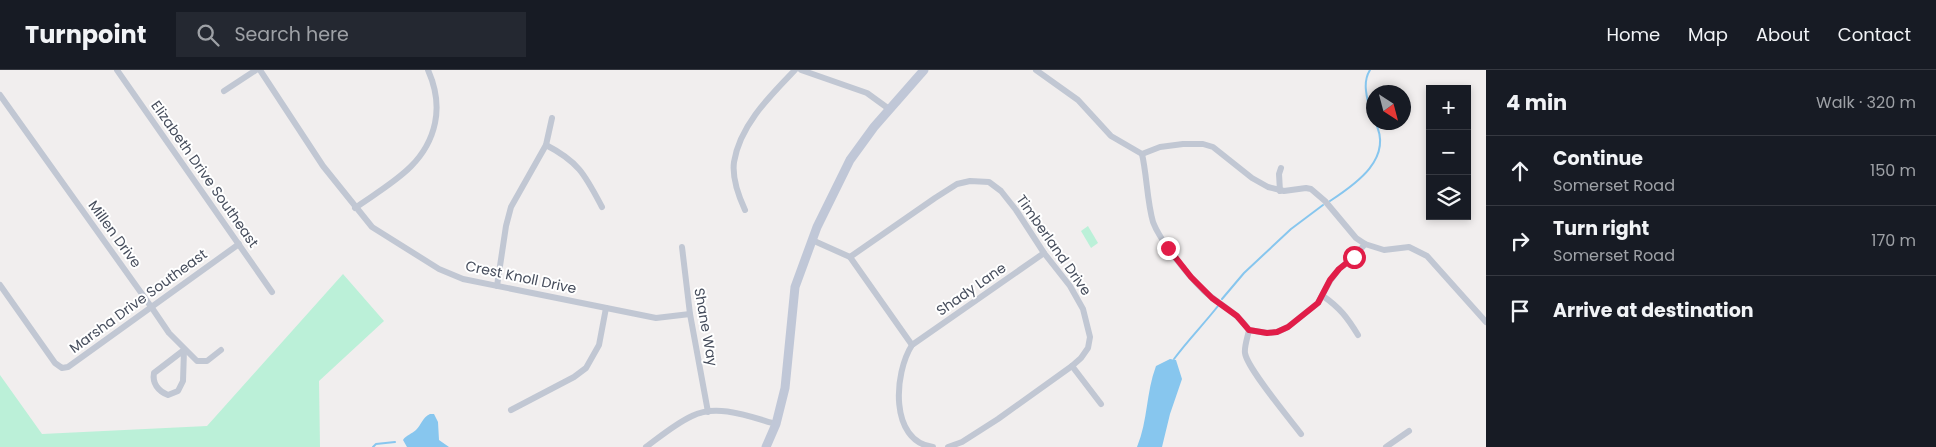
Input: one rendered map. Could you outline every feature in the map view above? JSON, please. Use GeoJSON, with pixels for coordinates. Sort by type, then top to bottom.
{"type":"FeatureCollection","features":[{"type":"Feature","properties":{"kind":"street","name":"Elizabeth Drive Southeast"},"geometry":{"type":"LineString","coordinates":[[117,70],[272,292]]}},
{"type":"Feature","properties":{"kind":"street"},"geometry":{"type":"LineString","coordinates":[[224,91],[256,70]]}},
{"type":"Feature","properties":{"kind":"street","name":"Crest Knoll Drive"},"geometry":{"type":"LineString","coordinates":[[260,70],[323,166],[372,227],[439,269],[463,279],[656,318],[690,314]]}},
{"type":"Feature","properties":{"kind":"street"},"geometry":{"type":"LineString","coordinates":[[355,208],[411,167],[423,153],[432,138],[438,110],[437,96],[428,70]]}},
{"type":"Feature","properties":{"kind":"street"},"geometry":{"type":"LineString","coordinates":[[745,210],[736,182],[734,164],[739,145],[750,122],[795,70]]}},
{"type":"Feature","properties":{"kind":"street"},"geometry":{"type":"LineString","coordinates":[[800,70],[866,93],[889,109]]}},
{"type":"Feature","properties":{"kind":"street"},"geometry":{"type":"LineString","coordinates":[[766,447],[776,424],[785,388],[795,287],[817,227],[850,160],[889,109],[924,70]]}},
{"type":"Feature","properties":{"kind":"street"},"geometry":{"type":"LineString","coordinates":[[1036,70],[1078,100],[1110,136],[1142,154],[1160,148],[1183,144],[1208,145],[1259,183],[1280,191],[1306,188],[1316,192],[1356,238],[1364,244],[1384,250],[1409,247],[1427,256],[1486,322]]}},
{"type":"Feature","properties":{"kind":"street","name":"Millen Drive"},"geometry":{"type":"LineString","coordinates":[[0,95],[169,333],[193,358],[202,362],[213,357],[221,350]]}},
{"type":"Feature","properties":{"kind":"street"},"geometry":{"type":"LineString","coordinates":[[497,286],[506,226],[511,207],[546,145],[552,118]]}},
{"type":"Feature","properties":{"kind":"street"},"geometry":{"type":"LineString","coordinates":[[546,145],[563,154],[575,164],[586,177],[602,207]]}},
{"type":"Feature","properties":{"kind":"street"},"geometry":{"type":"LineString","coordinates":[[1142,154],[1154,222],[1160,235],[1197,284],[1244,322],[1249,330],[1244,352],[1260,380],[1301,434]]}},
{"type":"Feature","properties":{"kind":"street"},"geometry":{"type":"LineString","coordinates":[[1280,191],[1279,174],[1281,168]]}},
{"type":"Feature","properties":{"kind":"street","name":"Timberland Drive"},"geometry":{"type":"LineString","coordinates":[[850,257],[957,184],[988,182],[1001,192],[1016,210],[1044,253],[1070,286],[1083,309],[1090,337],[1088,348],[1072,366],[970,438],[948,447]]}},
{"type":"Feature","properties":{"kind":"street"},"geometry":{"type":"LineString","coordinates":[[812,240],[850,257],[912,345],[905,356],[900,380],[899,402],[902,420],[911,436],[924,446],[933,447]]}},
{"type":"Feature","properties":{"kind":"street","name":"Marsha Drive Southeast"},"geometry":{"type":"LineString","coordinates":[[0,285],[55,364],[62,368],[68,367],[239,244]]}},
{"type":"Feature","properties":{"kind":"street"},"geometry":{"type":"LineString","coordinates":[[1249,330],[1267,333],[1277,332],[1288,327],[1318,303],[1330,280],[1339,269],[1354,257],[1364,244]]}},
{"type":"Feature","properties":{"kind":"street","name":"Shane Way"},"geometry":{"type":"LineString","coordinates":[[682,247],[690,314],[708,412]]}},
{"type":"Feature","properties":{"kind":"street","name":"Shady Lane"},"geometry":{"type":"LineString","coordinates":[[912,345],[1044,253]]}},
{"type":"Feature","properties":{"kind":"street"},"geometry":{"type":"LineString","coordinates":[[1323,296],[1338,306],[1358,335]]}},
{"type":"Feature","properties":{"kind":"street"},"geometry":{"type":"LineString","coordinates":[[510,410],[574,377],[586,368],[599,345],[606,308]]}},
{"type":"Feature","properties":{"kind":"street"},"geometry":{"type":"LineString","coordinates":[[184,350],[182,381],[178,391],[168,395],[163,393],[155,384],[154,373],[184,350]]}},
{"type":"Feature","properties":{"kind":"street"},"geometry":{"type":"LineString","coordinates":[[1072,366],[1101,404]]}},
{"type":"Feature","properties":{"kind":"street"},"geometry":{"type":"LineString","coordinates":[[646,447],[682,421],[693,415],[708,412],[739,414],[776,424]]}},
{"type":"Feature","properties":{"kind":"street"},"geometry":{"type":"LineString","coordinates":[[1386,447],[1409,430]]}},
{"type":"Feature","properties":{"kind":"green space"},"geometry":{"type":"Polygon","coordinates":[[[1088,226],[1098,243],[1091,248],[1081,231],[1088,226]]]}},
{"type":"Feature","properties":{"kind":"green space"},"geometry":{"type":"Polygon","coordinates":[[[343,274],[384,321],[319,381],[320,447],[0,447],[0,375],[42,434],[207,426],[343,274]]]}},
{"type":"Feature","properties":{"kind":"water"},"geometry":{"type":"Polygon","coordinates":[[[1170,359],[1176,360],[1182,379],[1170,414],[1162,447],[1137,447],[1141,437],[1150,386],[1156,366],[1170,359]]]}},
{"type":"Feature","properties":{"kind":"water"},"geometry":{"type":"Polygon","coordinates":[[[434,414],[438,422],[439,440],[449,447],[407,447],[403,440],[416,430],[425,417],[434,414]]]}},
{"type":"Feature","properties":{"kind":"waterway"},"geometry":{"type":"LineString","coordinates":[[1366,85],[1370,70]]}},
{"type":"Feature","properties":{"kind":"waterway"},"geometry":{"type":"LineString","coordinates":[[1330,201],[1351,187],[1369,169],[1380,147],[1378,130]]}},
{"type":"Feature","properties":{"kind":"waterway"},"geometry":{"type":"LineString","coordinates":[[1222,299],[1244,273],[1291,229],[1323,205]]}},
{"type":"Feature","properties":{"kind":"waterway"},"geometry":{"type":"LineString","coordinates":[[1174,359],[1218,306]]}},
{"type":"Feature","properties":{"kind":"waterway"},"geometry":{"type":"LineString","coordinates":[[373,447],[376,444],[395,442]]}},
{"type":"Feature","properties":{"kind":"route"},"geometry":{"type":"LineString","coordinates":[[1168,248],[1204,291],[1244,322],[1249,330],[1267,333],[1277,332],[1288,327],[1318,303],[1330,280],[1339,269],[1354,257]]}}]}
